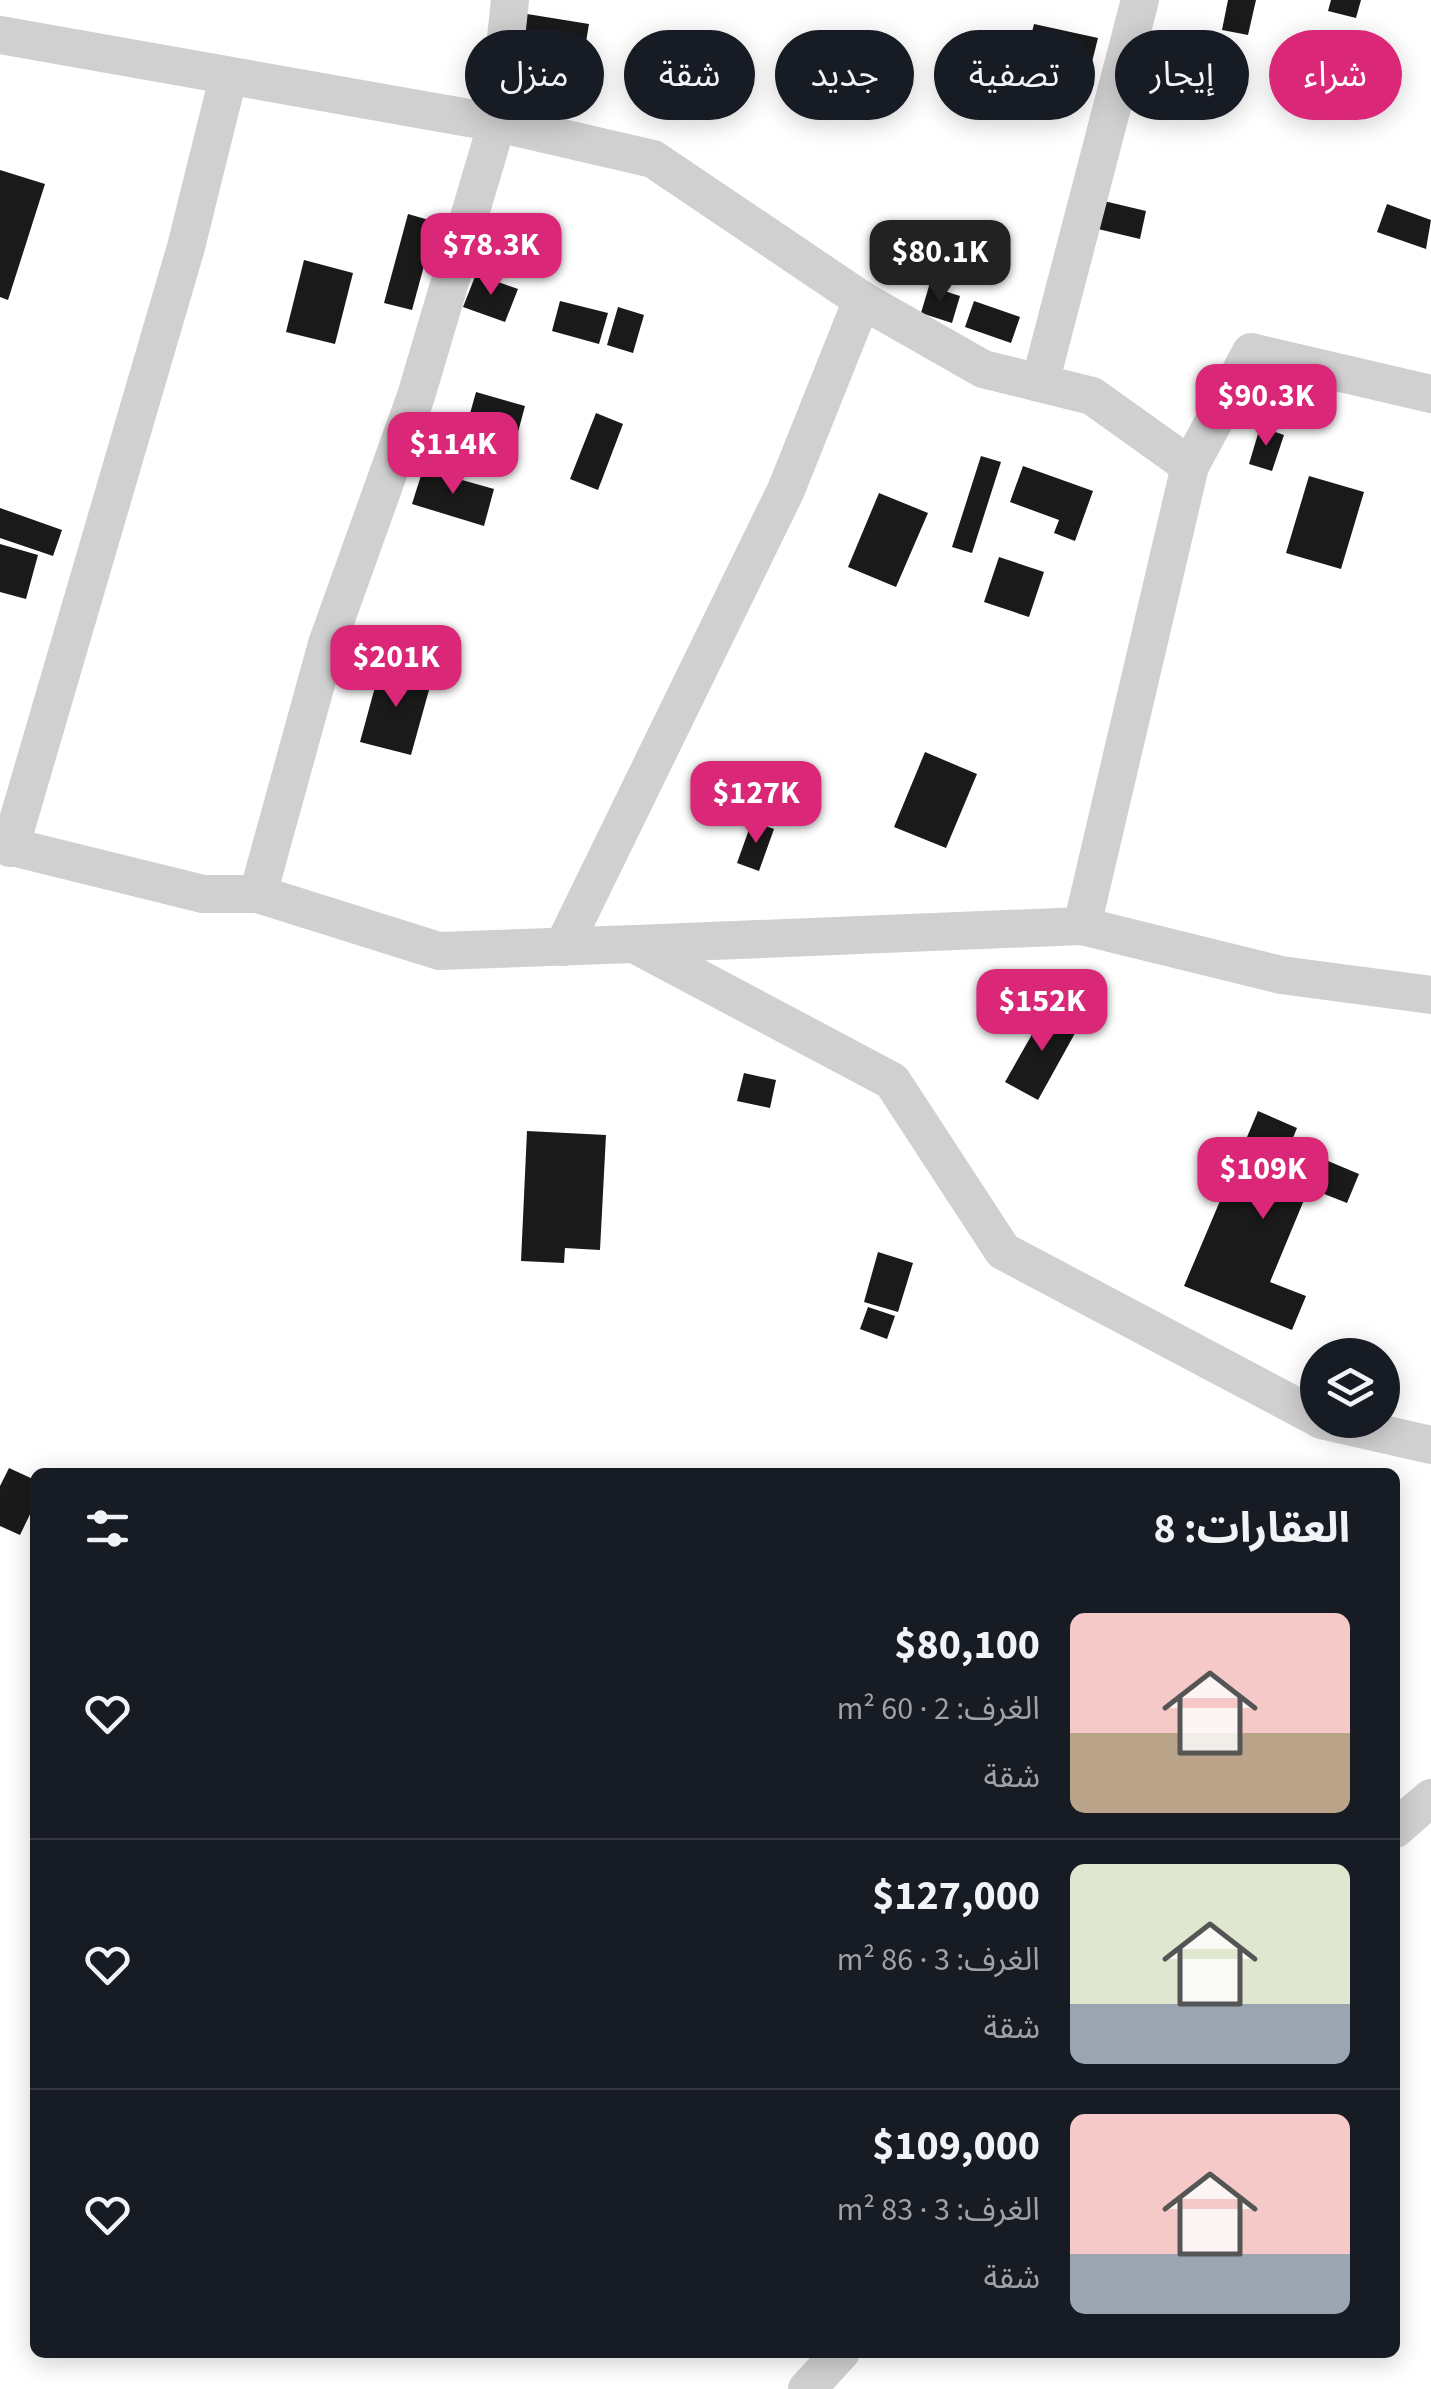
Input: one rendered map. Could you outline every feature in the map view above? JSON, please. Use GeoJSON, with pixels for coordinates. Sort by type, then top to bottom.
{"type":"FeatureCollection","features":[{"type":"Feature","properties":{"kind":"street"},"geometry":{"type":"LineString","coordinates":[[258,894],[327,644],[416,396],[498,123],[510,0]]}},
{"type":"Feature","properties":{"kind":"street"},"geometry":{"type":"LineString","coordinates":[[1040,383],[1140,0]]}},
{"type":"Feature","properties":{"kind":"street"},"geometry":{"type":"LineString","coordinates":[[0,35],[498,123],[653,158],[862,300],[983,368],[1092,396],[1190,466]]}},
{"type":"Feature","properties":{"kind":"street"},"geometry":{"type":"LineString","coordinates":[[228,78],[186,248],[5,846],[202,894],[258,894],[439,951],[1082,926],[1281,976],[1431,995]]}},
{"type":"Feature","properties":{"kind":"street"},"geometry":{"type":"LineString","coordinates":[[563,947],[786,490],[862,300]]}},
{"type":"Feature","properties":{"kind":"street"},"geometry":{"type":"LineString","coordinates":[[1082,926],[1190,466],[1250,352],[1431,394]]}},
{"type":"Feature","properties":{"kind":"street"},"geometry":{"type":"LineString","coordinates":[[634,944],[892,1082],[1003,1251],[1300,1409]]}},
{"type":"Feature","properties":{"kind":"street"},"geometry":{"type":"LineString","coordinates":[[1398,1438],[1431,1446]]}},
{"type":"Feature","properties":{"kind":"street"},"geometry":{"type":"LineString","coordinates":[[1400,1826],[1431,1798]]}},
{"type":"Feature","properties":{"kind":"street"},"geometry":{"type":"LineString","coordinates":[[807,2389],[835,2358]]}},
{"type":"Feature","properties":{"kind":"building"},"geometry":{"type":"Polygon","coordinates":[[[1228,0],[1256,0],[1249,31],[1222,30],[1228,0]]]}},
{"type":"Feature","properties":{"kind":"building"},"geometry":{"type":"Polygon","coordinates":[[[1331,0],[1361,0],[1356,18],[1328,11],[1331,0]]]}},
{"type":"Feature","properties":{"kind":"building"},"geometry":{"type":"Polygon","coordinates":[[[521,13],[589,24],[588,30],[518,30],[521,13]]]}},
{"type":"Feature","properties":{"kind":"building"},"geometry":{"type":"Polygon","coordinates":[[[1034,24],[1061,30],[1032,30],[1034,24]]]}},
{"type":"Feature","properties":{"kind":"building"},"geometry":{"type":"Polygon","coordinates":[[[0,170],[45,184],[8,300],[0,297],[0,170]]]}},
{"type":"Feature","properties":{"kind":"building"},"geometry":{"type":"Polygon","coordinates":[[[1104,201],[1146,211],[1140,239],[1098,229],[1104,201]]]}},
{"type":"Feature","properties":{"kind":"building"},"geometry":{"type":"Polygon","coordinates":[[[1387,204],[1431,220],[1426,249],[1377,232],[1387,204]]]}},
{"type":"Feature","properties":{"kind":"building"},"geometry":{"type":"Polygon","coordinates":[[[408,214],[436,222],[412,310],[384,303],[408,214]]]}},
{"type":"Feature","properties":{"kind":"building"},"geometry":{"type":"Polygon","coordinates":[[[304,260],[353,273],[335,344],[286,332],[304,260]]]}},
{"type":"Feature","properties":{"kind":"building"},"geometry":{"type":"Polygon","coordinates":[[[476,274],[518,289],[505,322],[463,307],[476,274]]]}},
{"type":"Feature","properties":{"kind":"building"},"geometry":{"type":"Polygon","coordinates":[[[929,286],[960,296],[952,323],[921,313],[929,286]]]}},
{"type":"Feature","properties":{"kind":"building"},"geometry":{"type":"Polygon","coordinates":[[[560,301],[608,313],[599,344],[552,331],[560,301]]]}},
{"type":"Feature","properties":{"kind":"building"},"geometry":{"type":"Polygon","coordinates":[[[974,301],[1020,317],[1011,343],[965,327],[974,301]]]}},
{"type":"Feature","properties":{"kind":"building"},"geometry":{"type":"Polygon","coordinates":[[[618,307],[644,315],[633,353],[607,345],[618,307]]]}},
{"type":"Feature","properties":{"kind":"building"},"geometry":{"type":"Polygon","coordinates":[[[476,392],[525,406],[509,466],[459,453],[476,392]]]}},
{"type":"Feature","properties":{"kind":"building"},"geometry":{"type":"Polygon","coordinates":[[[596,413],[623,424],[598,490],[570,479],[596,413]]]}},
{"type":"Feature","properties":{"kind":"building"},"geometry":{"type":"Polygon","coordinates":[[[1260,427],[1284,435],[1272,471],[1249,464],[1260,427]]]}},
{"type":"Feature","properties":{"kind":"building"},"geometry":{"type":"Polygon","coordinates":[[[981,456],[1001,462],[972,553],[952,547],[981,456]]]}},
{"type":"Feature","properties":{"kind":"building"},"geometry":{"type":"Polygon","coordinates":[[[1023,466],[1093,491],[1075,541],[1054,533],[1059,520],[1010,502],[1023,466]]]}},
{"type":"Feature","properties":{"kind":"building"},"geometry":{"type":"Polygon","coordinates":[[[423,469],[494,489],[484,526],[412,504],[423,469]]]}},
{"type":"Feature","properties":{"kind":"building"},"geometry":{"type":"Polygon","coordinates":[[[1309,476],[1364,492],[1341,569],[1286,553],[1309,476]]]}},
{"type":"Feature","properties":{"kind":"building"},"geometry":{"type":"Polygon","coordinates":[[[879,493],[928,513],[896,587],[848,567],[879,493]]]}},
{"type":"Feature","properties":{"kind":"building"},"geometry":{"type":"Polygon","coordinates":[[[0,508],[62,530],[53,556],[0,538],[0,508]]]}},
{"type":"Feature","properties":{"kind":"building"},"geometry":{"type":"Polygon","coordinates":[[[0,544],[38,555],[26,599],[0,592],[0,544]]]}},
{"type":"Feature","properties":{"kind":"building"},"geometry":{"type":"Polygon","coordinates":[[[999,557],[1044,572],[1029,617],[984,602],[999,557]]]}},
{"type":"Feature","properties":{"kind":"building"},"geometry":{"type":"Polygon","coordinates":[[[381,665],[432,679],[411,755],[360,742],[381,665]]]}},
{"type":"Feature","properties":{"kind":"building"},"geometry":{"type":"Polygon","coordinates":[[[925,752],[977,774],[946,848],[894,827],[925,752]]]}},
{"type":"Feature","properties":{"kind":"building"},"geometry":{"type":"Polygon","coordinates":[[[752,821],[774,829],[759,871],[737,863],[752,821]]]}},
{"type":"Feature","properties":{"kind":"building"},"geometry":{"type":"Polygon","coordinates":[[[1047,1008],[1079,1026],[1038,1100],[1005,1082],[1047,1008]]]}},
{"type":"Feature","properties":{"kind":"building"},"geometry":{"type":"Polygon","coordinates":[[[744,1073],[776,1080],[770,1108],[737,1101],[744,1073]]]}},
{"type":"Feature","properties":{"kind":"building"},"geometry":{"type":"Polygon","coordinates":[[[1258,1111],[1297,1128],[1290,1145],[1359,1174],[1347,1203],[1309,1188],[1270,1282],[1306,1296],[1292,1330],[1184,1286],[1258,1111]]]}},
{"type":"Feature","properties":{"kind":"building"},"geometry":{"type":"Polygon","coordinates":[[[527,1131],[606,1135],[600,1250],[565,1248],[564,1263],[521,1261],[527,1131]]]}},
{"type":"Feature","properties":{"kind":"building"},"geometry":{"type":"Polygon","coordinates":[[[878,1252],[913,1263],[898,1312],[864,1302],[878,1252]]]}},
{"type":"Feature","properties":{"kind":"building"},"geometry":{"type":"Polygon","coordinates":[[[868,1307],[895,1316],[887,1339],[860,1329],[868,1307]]]}},
{"type":"Feature","properties":{"kind":"building"},"geometry":{"type":"Polygon","coordinates":[[[9,1468],[30,1478],[30,1514],[20,1535],[0,1526],[0,1486],[9,1468]]]}}]}
